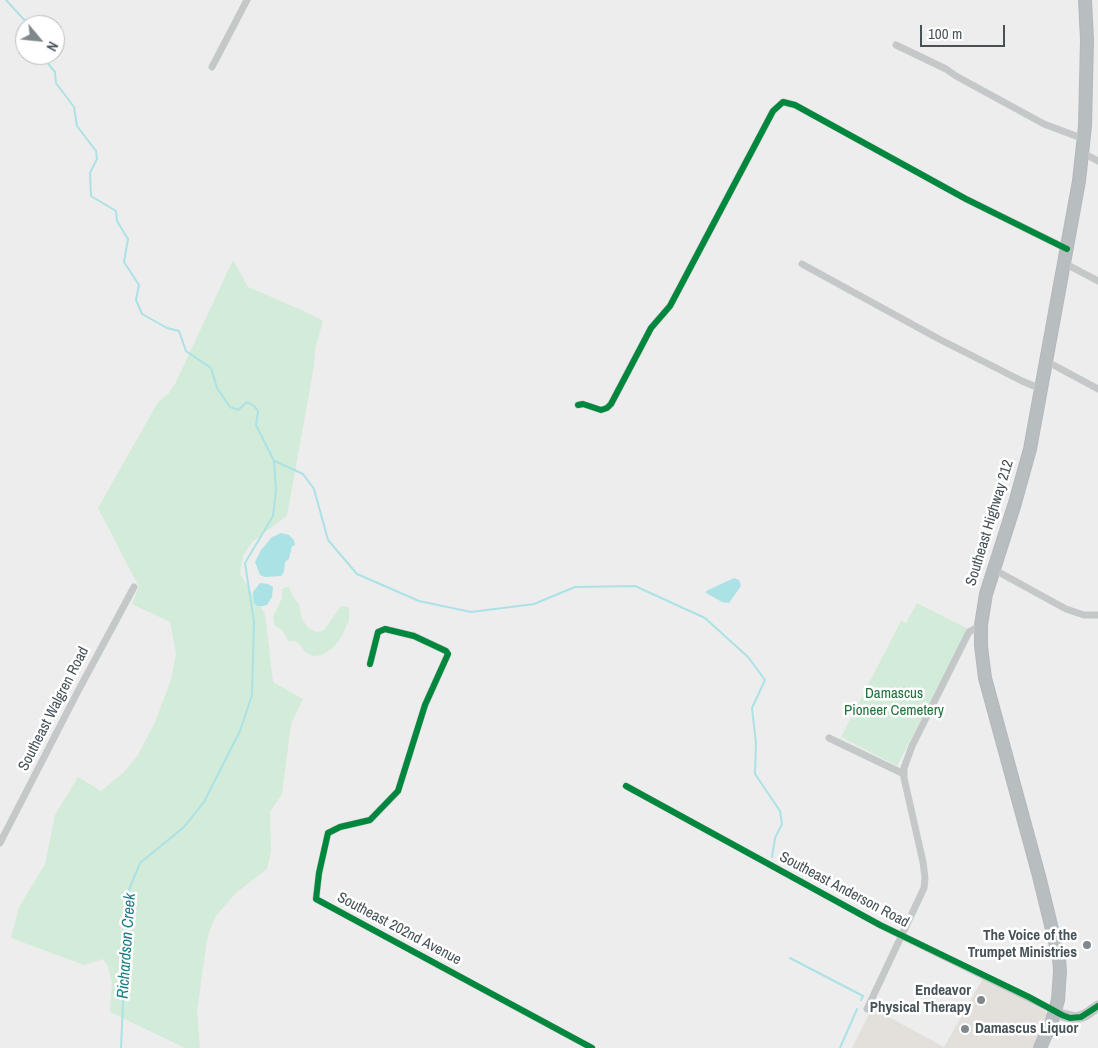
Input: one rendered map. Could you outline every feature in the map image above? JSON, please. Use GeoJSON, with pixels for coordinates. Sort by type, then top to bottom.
{"type":"FeatureCollection","features":[{"type":"Feature","properties":{"kind":"highway","name":"Southeast Highway 212"},"geometry":{"type":"LineString","coordinates":[[1040,1048],[1055,1011],[1060,979],[1057,949],[1038,870],[985,678],[981,646],[981,624],[986,594],[993,569],[1021,483],[1067,250],[1084,140],[1087,46],[1085,0]]}},
{"type":"Feature","properties":{"kind":"main road"},"geometry":{"type":"LineString","coordinates":[[1055,1011],[1062,1015],[1076,1018],[1085,1015],[1098,1006]]}},
{"type":"Feature","properties":{"kind":"street"},"geometry":{"type":"LineString","coordinates":[[212,67],[247,0]]}},
{"type":"Feature","properties":{"kind":"street"},"geometry":{"type":"LineString","coordinates":[[896,45],[934,63],[1044,124],[1084,140]]}},
{"type":"Feature","properties":{"kind":"street"},"geometry":{"type":"LineString","coordinates":[[578,405],[583,404],[601,410],[608,408],[611,404],[651,328],[670,306],[774,111],[783,102],[789,102],[966,199],[1067,250]]}},
{"type":"Feature","properties":{"kind":"street"},"geometry":{"type":"LineString","coordinates":[[1083,153],[1098,161]]}},
{"type":"Feature","properties":{"kind":"street"},"geometry":{"type":"LineString","coordinates":[[1064,263],[1098,281]]}},
{"type":"Feature","properties":{"kind":"street"},"geometry":{"type":"LineString","coordinates":[[802,264],[1022,382],[1041,389]]}},
{"type":"Feature","properties":{"kind":"street"},"geometry":{"type":"LineString","coordinates":[[1046,361],[1098,389]]}},
{"type":"Feature","properties":{"kind":"street"},"geometry":{"type":"LineString","coordinates":[[993,569],[1066,609],[1084,615],[1098,615]]}},
{"type":"Feature","properties":{"kind":"street","name":"Southeast Walgren Road"},"geometry":{"type":"LineString","coordinates":[[0,843],[134,587]]}},
{"type":"Feature","properties":{"kind":"street"},"geometry":{"type":"LineString","coordinates":[[867,1009],[923,893],[925,878],[904,768],[912,746],[969,632],[981,624]]}},
{"type":"Feature","properties":{"kind":"street","name":"Southeast 202nd Avenue"},"geometry":{"type":"LineString","coordinates":[[370,664],[378,632],[385,629],[414,636],[446,651],[448,654],[425,705],[398,791],[370,820],[340,827],[328,833],[319,873],[316,899],[592,1048]]}},
{"type":"Feature","properties":{"kind":"street"},"geometry":{"type":"LineString","coordinates":[[829,738],[904,774]]}},
{"type":"Feature","properties":{"kind":"street","name":"Southeast Anderson Road"},"geometry":{"type":"LineString","coordinates":[[626,786],[902,936],[1055,1011]]}},
{"type":"Feature","properties":{"kind":"shaded area"},"geometry":{"type":"Polygon","coordinates":[[[983,978],[1046,1012],[1047,1015],[1033,1048],[852,1048],[872,1008],[944,1047],[983,978]]]}},
{"type":"Feature","properties":{"kind":"green space"},"geometry":{"type":"Polygon","coordinates":[[[233,260],[248,287],[323,321],[315,349],[314,366],[287,516],[252,542],[243,556],[240,574],[265,614],[273,682],[303,699],[291,724],[282,794],[270,812],[271,851],[267,869],[236,893],[216,916],[209,932],[206,946],[197,1012],[200,1048],[185,1048],[110,1012],[112,982],[108,967],[103,959],[84,965],[11,938],[19,907],[45,864],[55,815],[78,777],[101,791],[123,773],[138,755],[155,722],[171,680],[176,654],[170,622],[132,604],[139,587],[98,508],[158,402],[169,393],[175,384],[233,260]]]}},
{"type":"Feature","properties":{"kind":"green space"},"geometry":{"type":"Polygon","coordinates":[[[285,587],[289,587],[293,597],[299,604],[302,619],[309,629],[317,632],[324,630],[341,606],[349,607],[349,620],[342,636],[333,648],[322,655],[313,656],[305,652],[298,642],[288,641],[283,631],[275,626],[273,617],[282,598],[282,590],[285,587]]]}},
{"type":"Feature","properties":{"kind":"green space","name":"Damascus Pioneer Cemetery"},"geometry":{"type":"Polygon","coordinates":[[[917,603],[968,629],[897,766],[841,737],[901,621],[906,623],[917,603]]]}},
{"type":"Feature","properties":{"kind":"water"},"geometry":{"type":"Polygon","coordinates":[[[281,533],[289,535],[294,540],[295,545],[292,546],[289,559],[285,562],[284,572],[281,576],[265,577],[260,575],[255,562],[261,550],[272,537],[281,533]]]}},
{"type":"Feature","properties":{"kind":"water"},"geometry":{"type":"Polygon","coordinates":[[[734,578],[739,580],[741,586],[729,603],[722,602],[706,593],[706,591],[734,578]]]}},
{"type":"Feature","properties":{"kind":"water"},"geometry":{"type":"Polygon","coordinates":[[[260,583],[273,587],[272,597],[267,605],[257,606],[254,603],[253,592],[260,583]]]}},
{"type":"Feature","properties":{"kind":"waterway","name":"Richardson Creek"},"geometry":{"type":"LineString","coordinates":[[6,0],[20,15]]}},
{"type":"Feature","properties":{"kind":"waterway","name":"Richardson Creek"},"geometry":{"type":"LineString","coordinates":[[49,65],[55,72],[56,83],[74,107],[77,126],[96,151],[97,159],[90,173],[91,196],[116,211],[117,221],[128,239],[124,262],[139,285],[136,300],[142,314],[167,328],[179,331],[186,351],[211,368],[217,388],[230,407],[238,410],[247,402],[254,406],[258,411],[256,425],[274,461],[276,490],[273,516],[245,563],[254,622],[252,695],[240,731],[204,802],[184,827],[140,863],[128,892],[121,1048]]}},
{"type":"Feature","properties":{"kind":"waterway"},"geometry":{"type":"LineString","coordinates":[[275,461],[303,474],[314,489],[328,540],[357,574],[419,601],[471,612],[534,604],[575,587],[635,586],[705,618],[748,657],[765,680],[752,708],[756,743],[755,774],[780,811],[782,824],[775,838],[772,857]]}},
{"type":"Feature","properties":{"kind":"waterway"},"geometry":{"type":"LineString","coordinates":[[790,958],[863,996],[861,1000]]}},
{"type":"Feature","properties":{"kind":"waterway"},"geometry":{"type":"LineString","coordinates":[[840,1048],[857,1009]]}},
{"type":"Feature","properties":{"kind":"cycle path"},"geometry":{"type":"LineString","coordinates":[[578,405],[583,404],[601,410],[611,404],[651,328],[670,306],[773,111],[783,102],[795,105],[966,199],[1067,249]]}},
{"type":"Feature","properties":{"kind":"cycle path"},"geometry":{"type":"LineString","coordinates":[[370,664],[378,632],[385,629],[414,636],[446,651],[448,654],[425,705],[398,791],[370,820],[340,827],[328,833],[319,873],[316,899],[592,1048]]}},
{"type":"Feature","properties":{"kind":"cycle path"},"geometry":{"type":"LineString","coordinates":[[626,786],[880,925],[1029,997],[1062,1015],[1070,1018],[1081,1017],[1098,1006]]}},
{"type":"Feature","properties":{"kind":"place","name":"The Voice of the Trumpet Ministries"},"geometry":{"type":"Point","coordinates":[1087,945]}},
{"type":"Feature","properties":{"kind":"place","name":"Endeavor Physical Therapy"},"geometry":{"type":"Point","coordinates":[981,1000]}},
{"type":"Feature","properties":{"kind":"place","name":"Damascus Liquor"},"geometry":{"type":"Point","coordinates":[965,1029]}}]}
